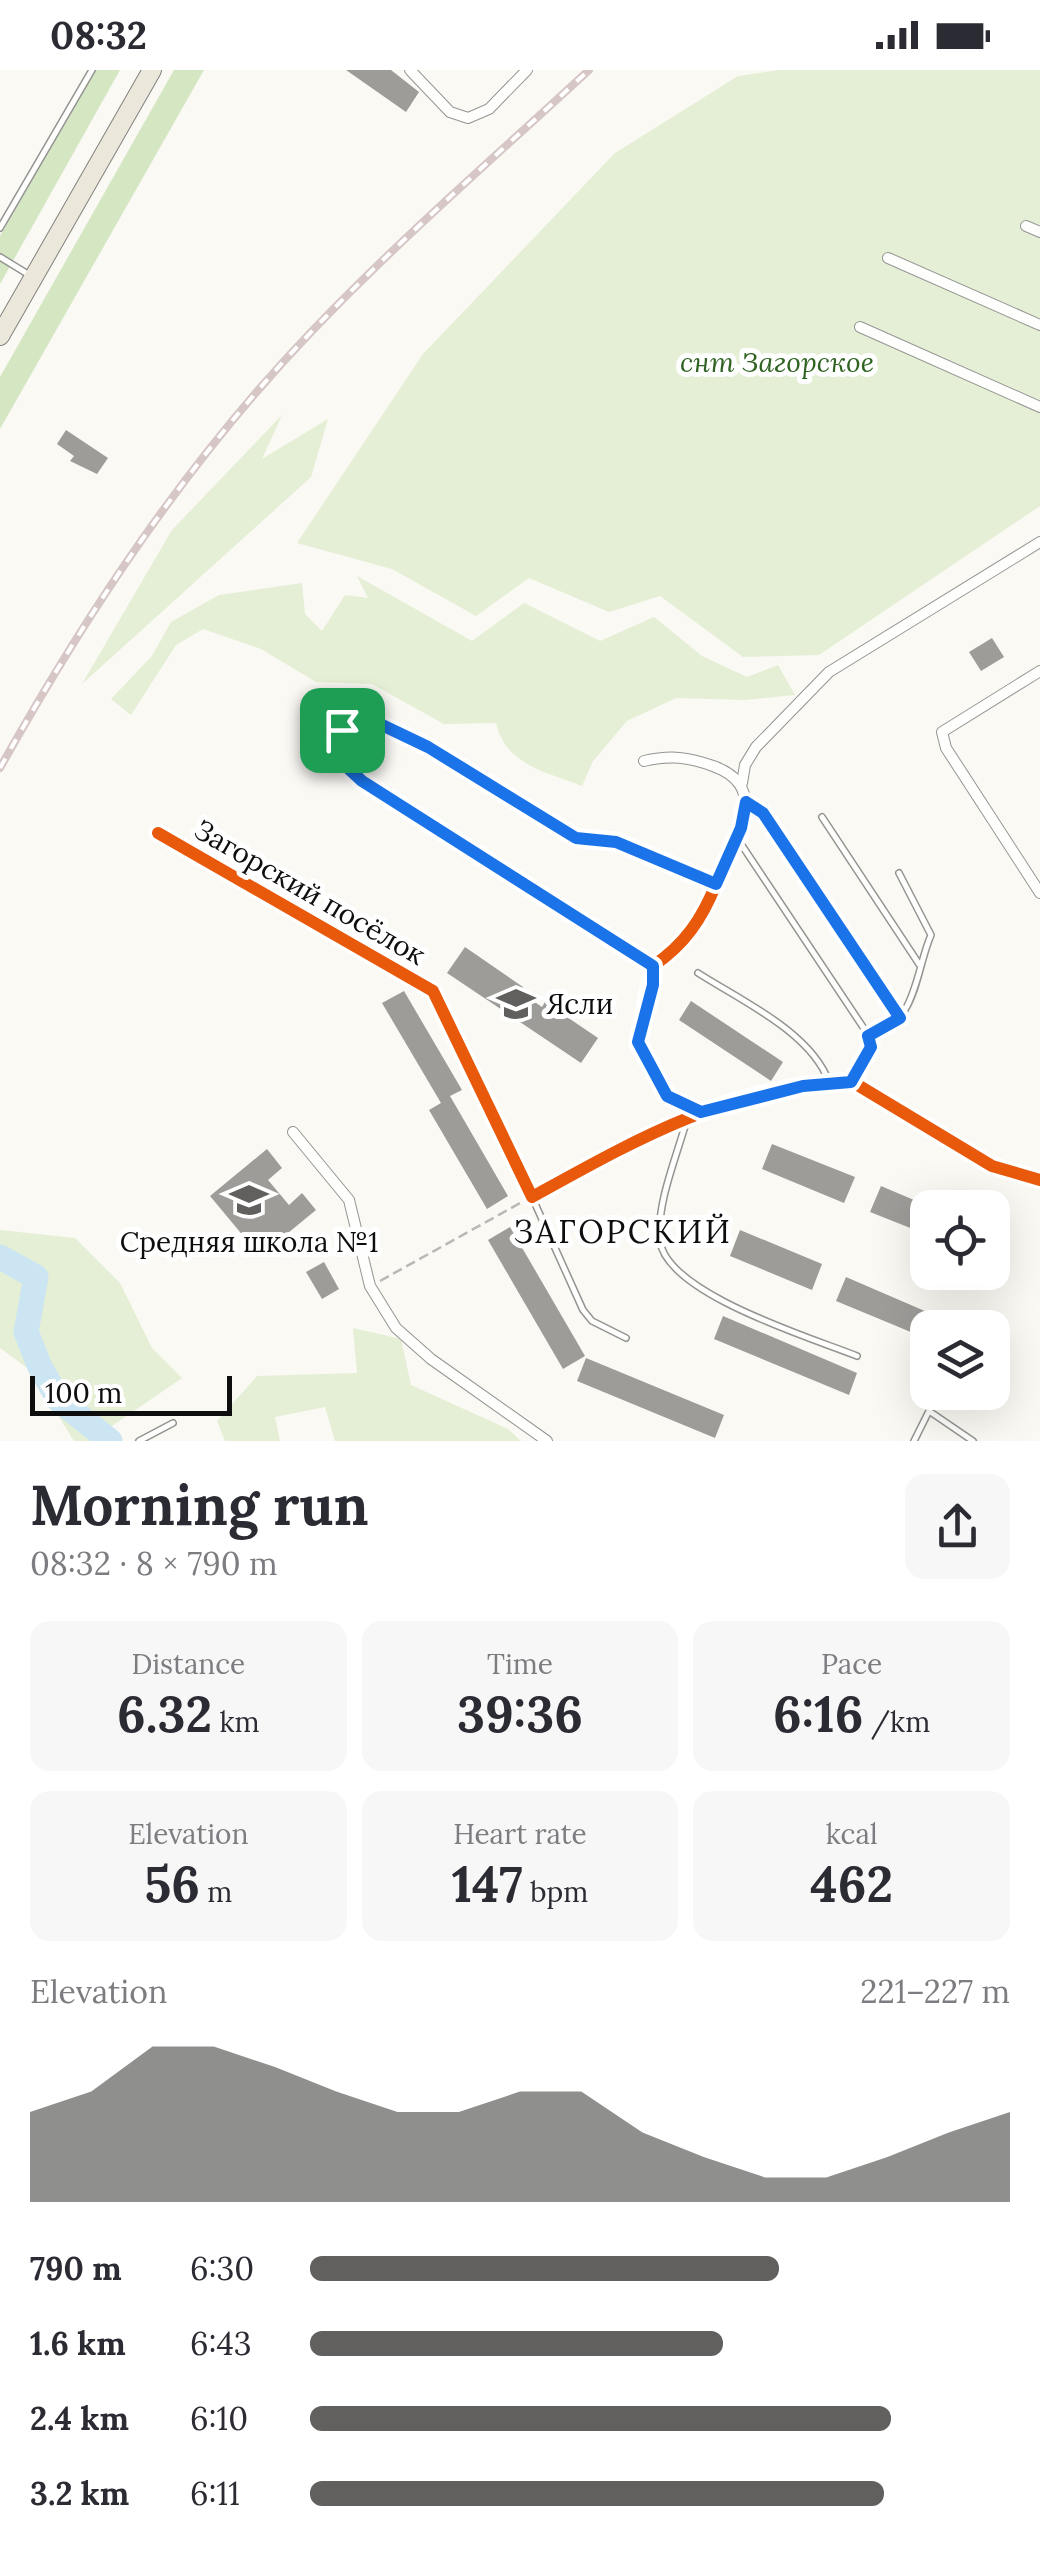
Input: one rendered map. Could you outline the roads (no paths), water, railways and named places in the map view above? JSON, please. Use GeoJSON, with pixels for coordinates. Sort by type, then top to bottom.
{"type":"FeatureCollection","features":[{"type":"Feature","properties":{"kind":"main road"},"geometry":{"type":"LineString","coordinates":[[0,336],[152,70]]}},
{"type":"Feature","properties":{"kind":"street"},"geometry":{"type":"LineString","coordinates":[[410,70],[450,112],[468,118],[488,109],[527,70]]}},
{"type":"Feature","properties":{"kind":"street"},"geometry":{"type":"LineString","coordinates":[[1026,226],[1040,232]]}},
{"type":"Feature","properties":{"kind":"street"},"geometry":{"type":"LineString","coordinates":[[888,258],[1040,325]]}},
{"type":"Feature","properties":{"kind":"street"},"geometry":{"type":"LineString","coordinates":[[860,327],[1040,407]]}},
{"type":"Feature","properties":{"kind":"street"},"geometry":{"type":"LineString","coordinates":[[653,966],[684,941],[702,919],[737,839],[746,802],[742,783],[745,765],[756,748],[829,672],[1040,542]]}},
{"type":"Feature","properties":{"kind":"street"},"geometry":{"type":"LineString","coordinates":[[1040,671],[942,732],[946,748],[1040,893]]}},
{"type":"Feature","properties":{"kind":"street"},"geometry":{"type":"LineString","coordinates":[[653,966],[362,781],[341,756],[338,742],[348,719],[359,714],[428,747],[576,838],[616,842],[716,884]]}},
{"type":"Feature","properties":{"kind":"street"},"geometry":{"type":"LineString","coordinates":[[644,761],[677,755],[728,771],[742,783]]}},
{"type":"Feature","properties":{"kind":"street","name":"Загорский посёлок"},"geometry":{"type":"LineString","coordinates":[[158,833],[432,990],[532,1197]]}},
{"type":"Feature","properties":{"kind":"street"},"geometry":{"type":"LineString","coordinates":[[653,966],[653,985],[638,1042],[667,1096],[701,1112]]}},
{"type":"Feature","properties":{"kind":"street"},"geometry":{"type":"LineString","coordinates":[[532,1197],[660,1126],[701,1112],[829,1082],[851,1082],[992,1166],[1040,1180]]}},
{"type":"Feature","properties":{"kind":"street"},"geometry":{"type":"LineString","coordinates":[[292,1132],[349,1200],[370,1286],[386,1316],[412,1343],[547,1441]]}},
{"type":"Feature","properties":{"kind":"lane"},"geometry":{"type":"LineString","coordinates":[[0,228],[92,70]]}},
{"type":"Feature","properties":{"kind":"lane"},"geometry":{"type":"LineString","coordinates":[[0,257],[33,278]]}},
{"type":"Feature","properties":{"kind":"lane"},"geometry":{"type":"LineString","coordinates":[[746,802],[763,813],[900,1018]]}},
{"type":"Feature","properties":{"kind":"lane"},"geometry":{"type":"LineString","coordinates":[[822,817],[919,964]]}},
{"type":"Feature","properties":{"kind":"lane"},"geometry":{"type":"LineString","coordinates":[[737,839],[868,1036],[871,1047],[851,1082]]}},
{"type":"Feature","properties":{"kind":"lane"},"geometry":{"type":"LineString","coordinates":[[868,1036],[900,1018],[912,998],[919,964],[931,935],[930,926],[899,873]]}},
{"type":"Feature","properties":{"kind":"lane"},"geometry":{"type":"LineString","coordinates":[[698,973],[777,1023],[814,1058],[829,1082]]}},
{"type":"Feature","properties":{"kind":"lane"},"geometry":{"type":"LineString","coordinates":[[687,1116],[660,1238],[668,1264],[722,1302],[857,1356]]}},
{"type":"Feature","properties":{"kind":"lane"},"geometry":{"type":"LineString","coordinates":[[532,1197],[583,1310],[592,1321],[626,1338]]}},
{"type":"Feature","properties":{"kind":"lane"},"geometry":{"type":"LineString","coordinates":[[914,1441],[929,1410],[973,1441]]}},
{"type":"Feature","properties":{"kind":"lane"},"geometry":{"type":"LineString","coordinates":[[139,1441],[173,1423]]}},
{"type":"Feature","properties":{"kind":"waterway"},"geometry":{"type":"LineString","coordinates":[[0,1257],[36,1277],[26,1332],[59,1400],[110,1441]]}},
{"type":"Feature","properties":{"kind":"railway"},"geometry":{"type":"LineString","coordinates":[[0,768],[68,652],[142,539],[267,380],[414,230],[589,70]]}},
{"type":"Feature","properties":{"kind":"place","name":"Ясли"},"geometry":{"type":"Point","coordinates":[516,1004]}},
{"type":"Feature","properties":{"kind":"place","name":"Средняя школа №1"},"geometry":{"type":"Point","coordinates":[249,1200]}},
{"type":"Feature","properties":{"kind":"district","name":"ЗАГОРСКИЙ"},"geometry":{"type":"Point","coordinates":[623,1231]}},
{"type":"Feature","properties":{"kind":"park label","name":"снт Загорское"},"geometry":{"type":"Point","coordinates":[777,362]}}]}
